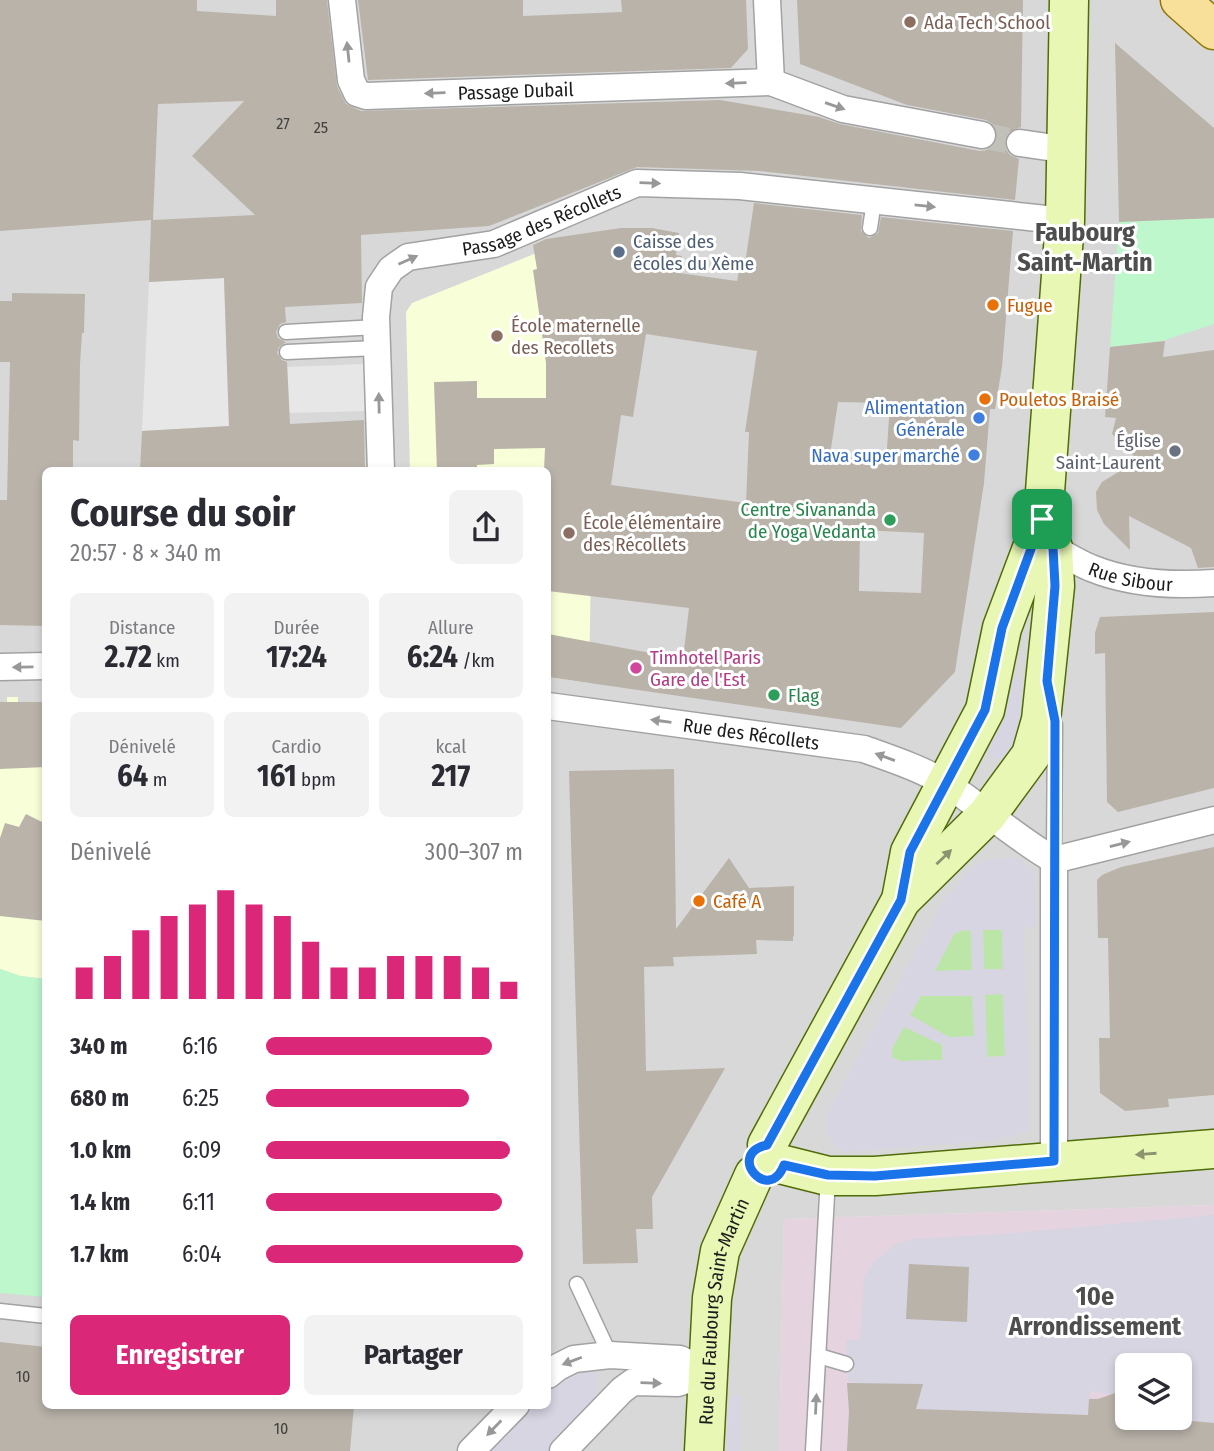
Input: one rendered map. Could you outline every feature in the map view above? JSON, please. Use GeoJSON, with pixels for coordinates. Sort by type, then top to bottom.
{"type":"FeatureCollection","features":[{"type":"Feature","properties":{"kind":"main road","name":"Rue du Faubourg Saint-Martin"},"geometry":{"type":"LineString","coordinates":[[901,900],[987,815],[1031,755],[1041,720],[1055,586],[1048,534],[1068,150],[1069,0]]}},
{"type":"Feature","properties":{"kind":"main road"},"geometry":{"type":"LineString","coordinates":[[1180,0],[1214,30]]}},
{"type":"Feature","properties":{"kind":"main road","name":"Rue du Faubourg Saint-Martin"},"geometry":{"type":"LineString","coordinates":[[704,1451],[712,1298],[720,1251],[901,900],[910,852],[985,710],[1002,628],[1048,534]]}},
{"type":"Feature","properties":{"kind":"main road"},"geometry":{"type":"LineString","coordinates":[[768,1161],[828,1175],[875,1176],[1214,1149]]}},
{"type":"Feature","properties":{"kind":"street","name":"Passage Dubail"},"geometry":{"type":"LineString","coordinates":[[342,0],[351,80],[357,93],[366,96],[771,82],[843,109],[982,135]]}},
{"type":"Feature","properties":{"kind":"street"},"geometry":{"type":"LineString","coordinates":[[767,0],[771,82]]}},
{"type":"Feature","properties":{"kind":"street"},"geometry":{"type":"LineString","coordinates":[[1020,142],[1068,150]]}},
{"type":"Feature","properties":{"kind":"street","name":"Passage des Récollets"},"geometry":{"type":"LineString","coordinates":[[380,467],[377,337],[379,287],[391,269],[408,257],[494,244],[637,183],[740,186],[1065,221]]}},
{"type":"Feature","properties":{"kind":"street","name":"Rue Sibour"},"geometry":{"type":"LineString","coordinates":[[1048,534],[1090,568],[1129,580],[1184,585],[1214,583]]}},
{"type":"Feature","properties":{"kind":"street"},"geometry":{"type":"LineString","coordinates":[[0,667],[42,666]]}},
{"type":"Feature","properties":{"kind":"street","name":"Rue des Récollets"},"geometry":{"type":"LineString","coordinates":[[551,706],[864,749],[907,765],[947,785],[1054,860]]}},
{"type":"Feature","properties":{"kind":"street"},"geometry":{"type":"LineString","coordinates":[[1054,860],[1214,820]]}},
{"type":"Feature","properties":{"kind":"street","name":"Rue du Faubourg Saint-Martin"},"geometry":{"type":"LineString","coordinates":[[1054,860],[1054,1161]]}},
{"type":"Feature","properties":{"kind":"street"},"geometry":{"type":"LineString","coordinates":[[551,1373],[575,1359],[610,1355],[680,1359],[709,1374]]}},
{"type":"Feature","properties":{"kind":"street"},"geometry":{"type":"LineString","coordinates":[[608,1405],[610,1355]]}},
{"type":"Feature","properties":{"kind":"street"},"geometry":{"type":"LineString","coordinates":[[563,1451],[632,1382],[678,1384],[709,1374]]}},
{"type":"Feature","properties":{"kind":"street"},"geometry":{"type":"LineString","coordinates":[[471,1451],[512,1409]]}},
{"type":"Feature","properties":{"kind":"lane"},"geometry":{"type":"LineString","coordinates":[[870,228],[874,201]]}},
{"type":"Feature","properties":{"kind":"lane"},"geometry":{"type":"LineString","coordinates":[[286,331],[377,337]]}},
{"type":"Feature","properties":{"kind":"lane"},"geometry":{"type":"LineString","coordinates":[[287,352],[377,337]]}},
{"type":"Feature","properties":{"kind":"lane","name":"Rue du Faubourg Saint-Martin"},"geometry":{"type":"LineString","coordinates":[[1047,681],[1055,721],[1054,860]]}},
{"type":"Feature","properties":{"kind":"lane"},"geometry":{"type":"LineString","coordinates":[[813,1451],[828,1175]]}},
{"type":"Feature","properties":{"kind":"lane"},"geometry":{"type":"LineString","coordinates":[[578,1284],[610,1355]]}},
{"type":"Feature","properties":{"kind":"lane"},"geometry":{"type":"LineString","coordinates":[[0,1311],[42,1316]]}},
{"type":"Feature","properties":{"kind":"lane"},"geometry":{"type":"LineString","coordinates":[[819,1356],[846,1364]]}},
{"type":"Feature","properties":{"kind":"shaded area"},"geometry":{"type":"Polygon","coordinates":[[[0,0],[1214,0],[1214,1205],[784,1219],[779,1451],[0,1451],[0,0]]]}},
{"type":"Feature","properties":{"kind":"shaded area"},"geometry":{"type":"Polygon","coordinates":[[[1214,218],[1214,324],[1162,341],[1110,347],[1119,222],[1214,218]]]}},
{"type":"Feature","properties":{"kind":"shaded area","name":"École maternelle des Recollets"},"geometry":{"type":"Polygon","coordinates":[[[554,246],[593,446],[589,683],[551,677],[551,467],[410,467],[406,312],[412,303],[554,246]]]}},
{"type":"Feature","properties":{"kind":"shaded area"},"geometry":{"type":"Polygon","coordinates":[[[224,278],[229,426],[142,431],[149,282],[224,278]]]}},
{"type":"Feature","properties":{"kind":"shaded area"},"geometry":{"type":"Polygon","coordinates":[[[364,364],[366,411],[289,413],[287,367],[364,364]]]}},
{"type":"Feature","properties":{"kind":"shaded area"},"geometry":{"type":"Polygon","coordinates":[[[1018,676],[1021,680],[1019,735],[1009,755],[999,760],[981,750],[1007,690],[1014,677],[1018,676]]]}},
{"type":"Feature","properties":{"kind":"shaded area"},"geometry":{"type":"Polygon","coordinates":[[[7,697],[18,697],[18,702],[42,702],[42,979],[20,976],[0,969],[0,702],[7,702],[7,697]]]}},
{"type":"Feature","properties":{"kind":"shaded area"},"geometry":{"type":"Polygon","coordinates":[[[1016,858],[1025,862],[1034,878],[1036,924],[1024,930],[1029,1126],[1025,1133],[996,1140],[847,1152],[836,1148],[825,1131],[828,1112],[944,900],[970,870],[980,863],[1016,858]],[[963,930],[954,934],[935,971],[972,970],[971,931],[963,930]],[[983,930],[984,969],[1003,969],[1002,930],[983,930]],[[1003,994],[985,995],[987,1057],[1005,1056],[1003,994]],[[921,996],[910,1015],[949,1037],[974,1036],[972,996],[921,996]],[[904,1027],[892,1049],[892,1057],[900,1061],[942,1060],[942,1045],[904,1027]]]}},
{"type":"Feature","properties":{"kind":"shaded area"},"geometry":{"type":"Polygon","coordinates":[[[0,969],[20,976],[42,979],[42,1297],[0,1293],[0,969]]]}},
{"type":"Feature","properties":{"kind":"shaded area"},"geometry":{"type":"Polygon","coordinates":[[[1214,1205],[1214,1451],[779,1451],[784,1219],[1214,1205]]]}},
{"type":"Feature","properties":{"kind":"shaded area"},"geometry":{"type":"Polygon","coordinates":[[[1214,1215],[1214,1423],[1192,1420],[1192,1353],[1115,1353],[1115,1396],[1092,1391],[1088,1415],[921,1410],[873,1383],[855,1384],[848,1381],[846,1340],[860,1340],[864,1277],[873,1263],[896,1244],[912,1239],[1002,1234],[1214,1215]]]}},
{"type":"Feature","properties":{"kind":"shaded area"},"geometry":{"type":"Polygon","coordinates":[[[598,1368],[595,1405],[550,1451],[483,1451],[525,1409],[551,1409],[551,1385],[557,1379],[580,1369],[598,1368]]]}},
{"type":"Feature","properties":{"kind":"shaded area"},"geometry":{"type":"Polygon","coordinates":[[[732,1396],[741,1396],[742,1403],[739,1451],[727,1451],[729,1403],[732,1396]]]}},
{"type":"Feature","properties":{"kind":"green space"},"geometry":{"type":"Polygon","coordinates":[[[983,929],[1002,929],[1003,969],[984,969],[983,929]]]}},
{"type":"Feature","properties":{"kind":"green space"},"geometry":{"type":"Polygon","coordinates":[[[963,930],[971,931],[972,970],[935,971],[954,934],[963,930]]]}},
{"type":"Feature","properties":{"kind":"green space"},"geometry":{"type":"Polygon","coordinates":[[[985,994],[1003,994],[1005,1056],[987,1057],[985,994]]]}},
{"type":"Feature","properties":{"kind":"green space"},"geometry":{"type":"Polygon","coordinates":[[[920,996],[973,996],[974,1037],[949,1037],[910,1015],[920,996]]]}},
{"type":"Feature","properties":{"kind":"green space"},"geometry":{"type":"Polygon","coordinates":[[[904,1026],[942,1045],[942,1060],[900,1061],[891,1056],[904,1026]]]}},
{"type":"Feature","properties":{"kind":"building"},"geometry":{"type":"Polygon","coordinates":[[[0,0],[197,0],[197,11],[276,16],[276,0],[327,0],[337,86],[346,104],[361,111],[720,100],[819,117],[840,124],[980,151],[993,146],[997,139],[997,129],[986,120],[907,105],[800,64],[797,0],[1023,0],[1021,127],[1008,133],[1004,141],[1010,155],[1019,159],[1015,200],[759,171],[637,167],[489,226],[361,235],[362,303],[285,307],[286,322],[280,324],[276,332],[278,338],[286,342],[279,347],[277,353],[287,362],[290,424],[364,420],[365,467],[140,467],[142,431],[229,426],[224,278],[149,282],[151,220],[0,231],[0,0]],[[244,101],[158,104],[153,220],[255,215],[192,156],[244,101]]]}},
{"type":"Feature","properties":{"kind":"building"},"geometry":{"type":"Polygon","coordinates":[[[358,0],[523,0],[523,16],[622,12],[621,0],[746,0],[748,49],[731,68],[368,80],[358,0]]]}},
{"type":"Feature","properties":{"kind":"building"},"geometry":{"type":"Polygon","coordinates":[[[1115,43],[1214,128],[1214,218],[1119,222],[1115,43]]]}},
{"type":"Feature","properties":{"kind":"building"},"geometry":{"type":"Polygon","coordinates":[[[754,203],[862,215],[861,231],[869,238],[878,233],[881,217],[1013,231],[1002,367],[995,409],[990,409],[984,483],[955,672],[901,728],[551,677],[551,635],[683,659],[689,608],[551,591],[551,467],[544,467],[545,448],[494,449],[494,464],[477,467],[437,467],[434,382],[477,381],[477,398],[546,398],[546,363],[533,270],[537,269],[533,245],[546,239],[621,228],[652,228],[679,233],[676,255],[682,256],[679,273],[737,281],[740,264],[745,264],[754,203]],[[646,334],[633,417],[621,415],[611,485],[746,503],[749,432],[745,432],[757,351],[646,334]],[[838,402],[830,455],[886,463],[890,403],[838,402]],[[860,530],[859,591],[921,593],[924,533],[860,530]]]}},
{"type":"Feature","properties":{"kind":"building"},"geometry":{"type":"Polygon","coordinates":[[[12,293],[85,294],[80,364],[79,441],[73,440],[73,467],[42,467],[42,626],[0,625],[0,500],[7,500],[10,362],[0,362],[0,301],[12,301],[12,293]]]}},
{"type":"Feature","properties":{"kind":"building","name":"Église Saint-Laurent"},"geometry":{"type":"Polygon","coordinates":[[[1165,341],[1163,357],[1214,350],[1214,567],[1198,568],[1191,548],[1129,516],[1130,550],[1104,524],[1097,510],[1096,492],[1102,482],[1138,460],[1112,434],[1116,418],[1105,417],[1110,347],[1165,341]]]}},
{"type":"Feature","properties":{"kind":"building"},"geometry":{"type":"Polygon","coordinates":[[[1214,612],[1214,788],[1118,812],[1107,802],[1105,653],[1095,654],[1095,633],[1100,617],[1214,612]]]}},
{"type":"Feature","properties":{"kind":"building"},"geometry":{"type":"Polygon","coordinates":[[[0,702],[42,702],[42,767],[0,769],[0,702]]]}},
{"type":"Feature","properties":{"kind":"building"},"geometry":{"type":"Polygon","coordinates":[[[674,769],[676,929],[729,858],[749,888],[794,886],[794,936],[793,941],[756,940],[757,954],[673,957],[674,966],[644,967],[646,1071],[725,1068],[652,1197],[653,1229],[636,1229],[638,1263],[583,1264],[569,771],[674,769]]]}},
{"type":"Feature","properties":{"kind":"building"},"geometry":{"type":"Polygon","coordinates":[[[26,814],[42,822],[42,921],[0,916],[0,838],[5,823],[19,827],[26,814]]]}},
{"type":"Feature","properties":{"kind":"building"},"geometry":{"type":"Polygon","coordinates":[[[1214,847],[1214,1095],[1168,1099],[1169,1107],[1125,1111],[1100,1093],[1099,1038],[1110,1038],[1108,938],[1098,938],[1097,880],[1121,867],[1214,847]]]}},
{"type":"Feature","properties":{"kind":"building"},"geometry":{"type":"Polygon","coordinates":[[[909,1264],[969,1267],[967,1322],[906,1319],[909,1264]]]}},
{"type":"Feature","properties":{"kind":"building"},"geometry":{"type":"Polygon","coordinates":[[[0,1342],[42,1347],[42,1409],[354,1409],[350,1451],[0,1451],[0,1342]]]}},
{"type":"Feature","properties":{"kind":"building"},"geometry":{"type":"Polygon","coordinates":[[[847,1383],[923,1384],[916,1409],[1088,1415],[1089,1399],[1115,1393],[1115,1430],[1192,1430],[1192,1421],[1214,1423],[1214,1451],[847,1451],[847,1383]]]}},
{"type":"Feature","properties":{"kind":"tunnel"},"geometry":{"type":"LineString","coordinates":[[982,135],[1020,143]]}},
{"type":"Feature","properties":{"kind":"place","name":"Ada Tech School"},"geometry":{"type":"Point","coordinates":[910,22]}},
{"type":"Feature","properties":{"kind":"place","name":"Caisse des écoles du Xème"},"geometry":{"type":"Point","coordinates":[619,252]}},
{"type":"Feature","properties":{"kind":"place","name":"Fugue"},"geometry":{"type":"Point","coordinates":[993,305]}},
{"type":"Feature","properties":{"kind":"place","name":"École maternelle des Recollets"},"geometry":{"type":"Point","coordinates":[497,336]}},
{"type":"Feature","properties":{"kind":"place","name":"Pouletos Braisé"},"geometry":{"type":"Point","coordinates":[985,399]}},
{"type":"Feature","properties":{"kind":"place","name":"Alimentation Générale"},"geometry":{"type":"Point","coordinates":[979,418]}},
{"type":"Feature","properties":{"kind":"place","name":"Église Saint-Laurent"},"geometry":{"type":"Point","coordinates":[1175,451]}},
{"type":"Feature","properties":{"kind":"place","name":"Nava super marché"},"geometry":{"type":"Point","coordinates":[974,455]}},
{"type":"Feature","properties":{"kind":"place","name":"Centre Sivananda de Yoga Vedanta"},"geometry":{"type":"Point","coordinates":[890,520]}},
{"type":"Feature","properties":{"kind":"place","name":"École élémentaire des Récollets"},"geometry":{"type":"Point","coordinates":[569,533]}},
{"type":"Feature","properties":{"kind":"place","name":"Timhotel Paris Gare de l'Est"},"geometry":{"type":"Point","coordinates":[636,668]}},
{"type":"Feature","properties":{"kind":"place","name":"Flag"},"geometry":{"type":"Point","coordinates":[774,695]}},
{"type":"Feature","properties":{"kind":"place","name":"Café A"},"geometry":{"type":"Point","coordinates":[699,901]}},
{"type":"Feature","properties":{"kind":"district","name":"Faubourg Saint-Martin"},"geometry":{"type":"Point","coordinates":[1085,247]}},
{"type":"Feature","properties":{"kind":"district","name":"10e Arrondissement"},"geometry":{"type":"Point","coordinates":[1095,1311]}},
{"type":"Feature","properties":{"kind":"route"},"geometry":{"type":"LineString","coordinates":[[1042,519],[1053,548],[1055,586],[1047,681],[1055,721],[1054,1161],[875,1176],[828,1175],[784,1165],[776,1177],[761,1179],[754,1175],[750,1168],[752,1152],[759,1146],[767,1145],[901,900],[910,852],[985,710],[1002,628],[1042,519]]}}]}
